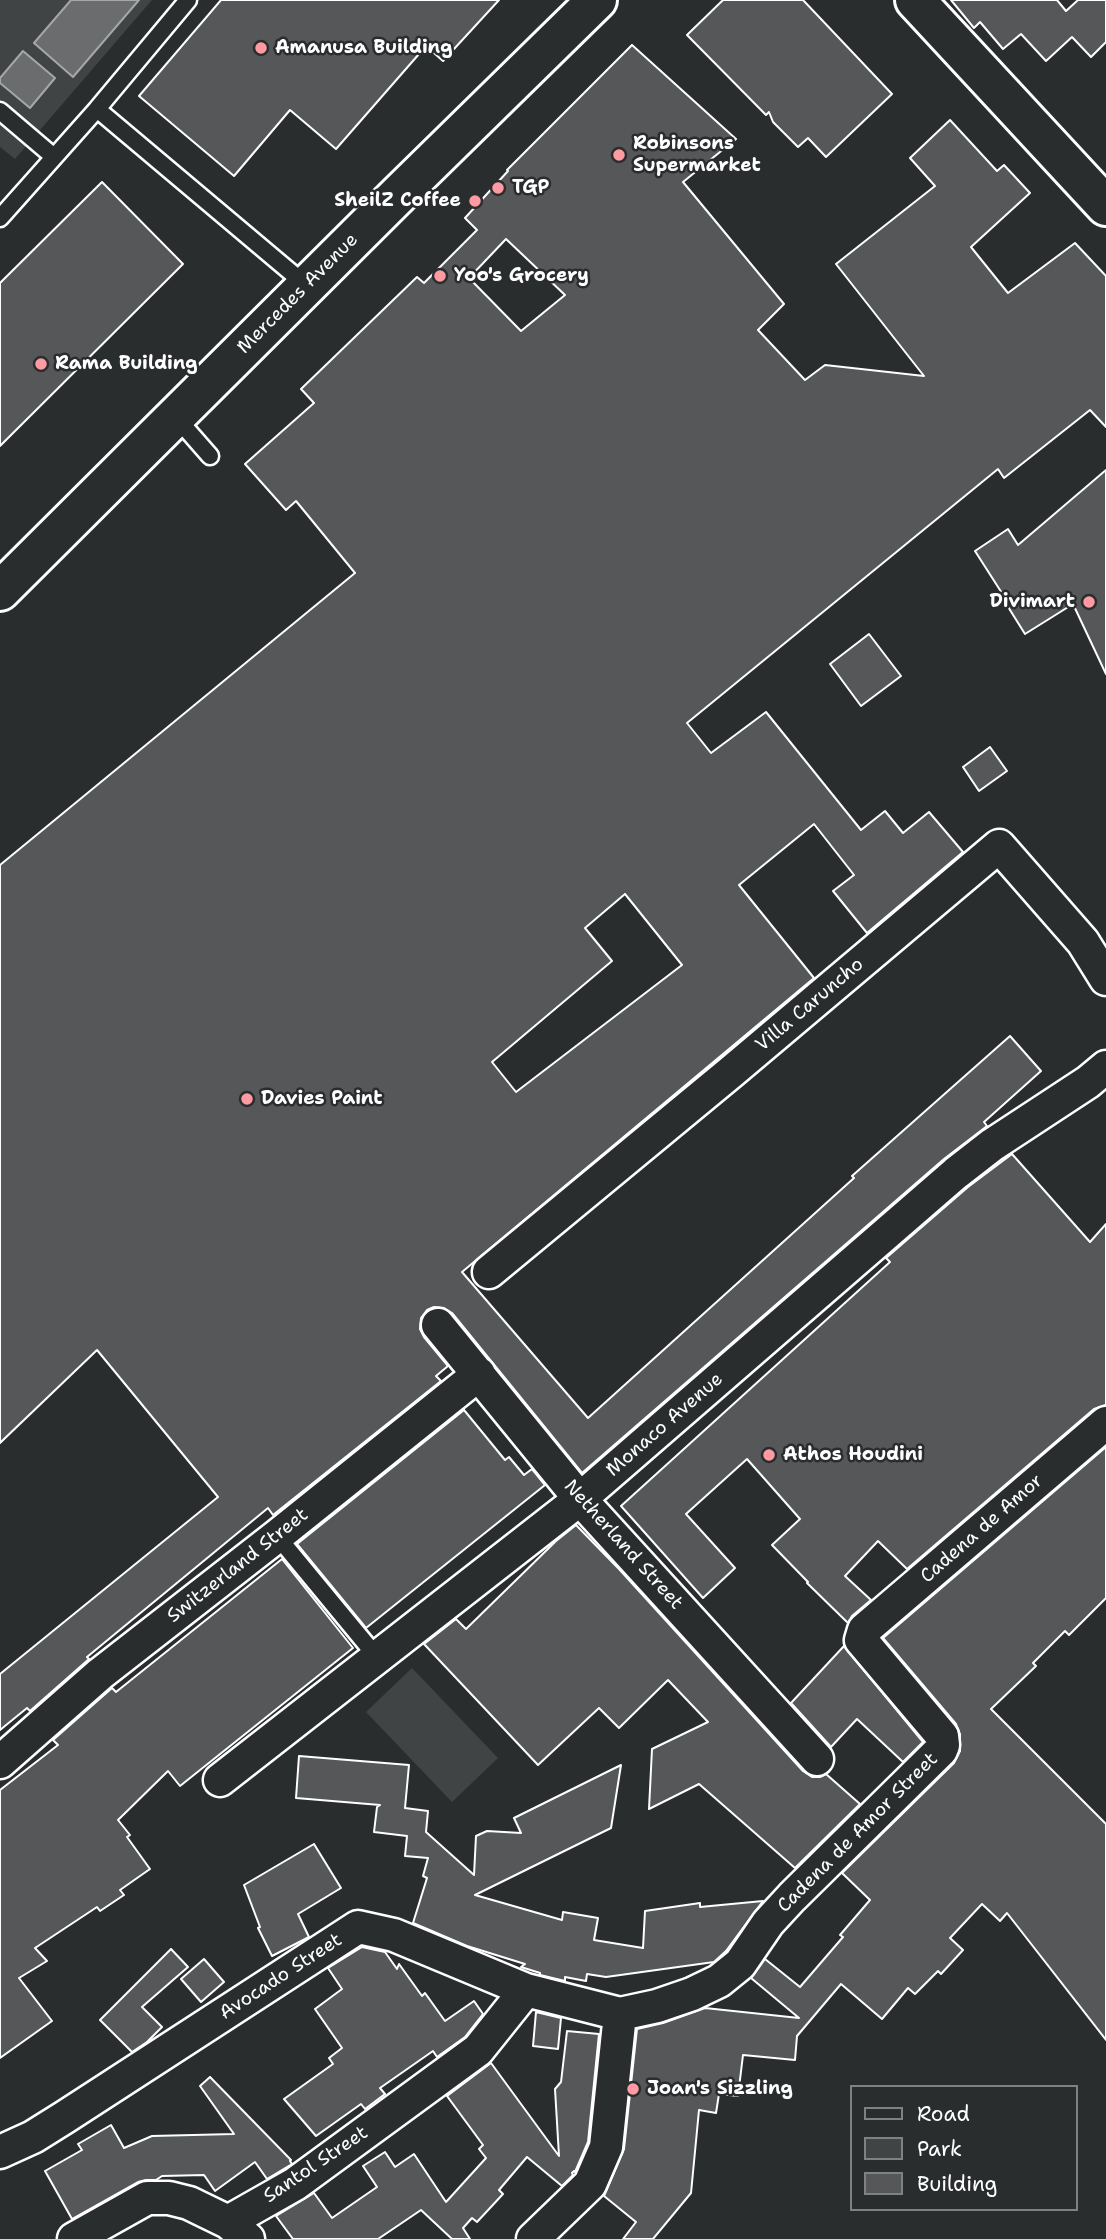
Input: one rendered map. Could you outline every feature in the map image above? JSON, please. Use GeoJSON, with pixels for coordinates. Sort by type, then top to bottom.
{"type":"FeatureCollection","features":[{"type":"Feature","properties":{"kind":"main road","name":"Mercedes Avenue"},"geometry":{"type":"LineString","coordinates":[[0,591],[306,285],[597,0]]}},
{"type":"Feature","properties":{"kind":"main road"},"geometry":{"type":"LineString","coordinates":[[915,0],[1106,205]]}},
{"type":"Feature","properties":{"kind":"street","name":"Villa Caruncho"},"geometry":{"type":"LineString","coordinates":[[489,1272],[999,846],[1083,942],[1106,979]]}},
{"type":"Feature","properties":{"kind":"street","name":"Monaco Avenue"},"geometry":{"type":"LineString","coordinates":[[220,1780],[580,1499],[956,1173],[1106,1067]]}},
{"type":"Feature","properties":{"kind":"street","name":"Netherland Street"},"geometry":{"type":"LineString","coordinates":[[438,1325],[580,1499],[817,1759]]}},
{"type":"Feature","properties":{"kind":"street","name":"Switzerland Street"},"geometry":{"type":"LineString","coordinates":[[0,1762],[100,1674],[479,1374]]}},
{"type":"Feature","properties":{"kind":"street","name":"Cadena de Amor"},"geometry":{"type":"LineString","coordinates":[[860,1638],[864,1630],[1106,1423]]}},
{"type":"Feature","properties":{"kind":"street","name":"Cadena de Amor Street"},"geometry":{"type":"LineString","coordinates":[[740,1964],[768,1923],[928,1765],[943,1745],[943,1736],[938,1729],[860,1638]]}},
{"type":"Feature","properties":{"kind":"street","name":"Avocado Street"},"geometry":{"type":"LineString","coordinates":[[0,2152],[33,2137],[358,1927],[394,1935],[526,1990],[620,2014],[657,2006],[692,1994],[719,1981],[740,1964]]}},
{"type":"Feature","properties":{"kind":"street","name":"Santol Street"},"geometry":{"type":"LineString","coordinates":[[74,2239],[147,2198],[169,2197],[189,2203],[238,2231],[295,2184],[478,2050],[526,1990]]}},
{"type":"Feature","properties":{"kind":"street"},"geometry":{"type":"LineString","coordinates":[[533,2239],[590,2184],[606,2147],[620,2014]]}},
{"type":"Feature","properties":{"kind":"lane"},"geometry":{"type":"LineString","coordinates":[[0,218],[97,109],[188,0]]}},
{"type":"Feature","properties":{"kind":"lane"},"geometry":{"type":"LineString","coordinates":[[97,109],[306,285]]}},
{"type":"Feature","properties":{"kind":"lane"},"geometry":{"type":"LineString","coordinates":[[0,111],[54,157]]}},
{"type":"Feature","properties":{"kind":"lane"},"geometry":{"type":"LineString","coordinates":[[175,416],[210,456]]}},
{"type":"Feature","properties":{"kind":"lane"},"geometry":{"type":"LineString","coordinates":[[276,1536],[376,1656]]}},
{"type":"Feature","properties":{"kind":"green space"},"geometry":{"type":"Polygon","coordinates":[[[0,0],[152,0],[15,159],[0,147],[0,0]]]}},
{"type":"Feature","properties":{"kind":"green space"},"geometry":{"type":"Polygon","coordinates":[[[412,1668],[498,1758],[452,1802],[366,1712],[412,1668]]]}},
{"type":"Feature","properties":{"kind":"shaded area"},"geometry":{"type":"Polygon","coordinates":[[[71,0],[139,0],[73,77],[34,43],[71,0]]]}},
{"type":"Feature","properties":{"kind":"shaded area"},"geometry":{"type":"Polygon","coordinates":[[[23,51],[55,78],[30,108],[0,83],[0,78],[23,51]]]}},
{"type":"Feature","properties":{"kind":"building","name":"Amanusa Building"},"geometry":{"type":"Polygon","coordinates":[[[221,0],[499,0],[443,61],[426,46],[336,149],[290,110],[234,176],[139,96],[221,0]]]}},
{"type":"Feature","properties":{"kind":"building"},"geometry":{"type":"Polygon","coordinates":[[[723,0],[803,0],[892,94],[826,157],[808,138],[798,147],[773,122],[769,112],[766,115],[687,35],[723,0]]]}},
{"type":"Feature","properties":{"kind":"building"},"geometry":{"type":"Polygon","coordinates":[[[951,0],[1057,0],[1066,11],[1078,0],[1106,0],[1106,42],[1091,57],[1072,37],[1046,61],[1021,34],[1003,49],[980,22],[974,28],[951,0]]]}},
{"type":"Feature","properties":{"kind":"building"},"geometry":{"type":"Polygon","coordinates":[[[632,45],[736,139],[683,182],[784,304],[758,330],[805,380],[825,365],[924,376],[836,264],[935,186],[910,158],[950,120],[997,171],[1004,165],[1030,193],[971,247],[1008,293],[1075,243],[1106,276],[1106,427],[1090,410],[1004,478],[998,469],[687,723],[711,753],[766,712],[861,830],[885,811],[903,833],[929,812],[963,852],[867,933],[833,891],[854,875],[814,824],[739,885],[814,978],[462,1272],[588,1418],[854,1178],[852,1176],[1010,1036],[1041,1071],[984,1122],[987,1126],[944,1159],[582,1473],[452,1313],[444,1308],[434,1307],[427,1310],[421,1318],[420,1329],[448,1366],[436,1376],[441,1381],[273,1515],[268,1508],[87,1657],[89,1659],[30,1711],[27,1708],[0,1730],[0,1674],[218,1497],[97,1350],[0,1443],[0,865],[355,573],[296,501],[286,510],[245,464],[314,403],[301,389],[417,277],[424,283],[477,230],[465,218],[507,170],[632,45]],[[506,239],[469,278],[521,331],[565,295],[506,239]],[[625,894],[585,928],[612,961],[492,1062],[516,1092],[682,965],[625,894]]]}},
{"type":"Feature","properties":{"kind":"building","name":"Rama Building"},"geometry":{"type":"Polygon","coordinates":[[[102,182],[183,264],[0,446],[0,283],[102,182]]]}},
{"type":"Feature","properties":{"kind":"building"},"geometry":{"type":"Polygon","coordinates":[[[1106,470],[1106,674],[1073,604],[1025,634],[975,551],[1008,529],[1018,545],[1106,470]]]}},
{"type":"Feature","properties":{"kind":"building"},"geometry":{"type":"Polygon","coordinates":[[[869,634],[901,676],[861,706],[830,664],[869,634]]]}},
{"type":"Feature","properties":{"kind":"building"},"geometry":{"type":"Polygon","coordinates":[[[990,747],[1007,771],[979,791],[963,767],[990,747]]]}},
{"type":"Feature","properties":{"kind":"building"},"geometry":{"type":"Polygon","coordinates":[[[1012,1154],[1090,1242],[1106,1224],[1106,1405],[1094,1409],[907,1569],[878,1541],[845,1576],[871,1600],[852,1616],[848,1623],[772,1545],[800,1519],[747,1459],[686,1514],[735,1568],[703,1598],[621,1506],[890,1262],[886,1258],[968,1187],[1012,1154]]]}},
{"type":"Feature","properties":{"kind":"building"},"geometry":{"type":"Polygon","coordinates":[[[464,1410],[505,1460],[509,1457],[524,1475],[532,1469],[545,1485],[366,1628],[297,1544],[464,1410]]]}},
{"type":"Feature","properties":{"kind":"building"},"geometry":{"type":"Polygon","coordinates":[[[1106,1447],[1106,1598],[1069,1635],[1065,1631],[1033,1663],[1036,1666],[991,1709],[1106,1824],[1106,2040],[1007,1913],[1000,1921],[982,1904],[950,1938],[963,1950],[941,1974],[938,1971],[915,1994],[908,1988],[882,2019],[841,1984],[797,2036],[795,2060],[743,2055],[738,2096],[719,2094],[716,2113],[699,2110],[691,2193],[653,2239],[623,2239],[636,2222],[604,2196],[624,2149],[637,2029],[705,2008],[799,2018],[751,1978],[765,1959],[800,1987],[843,1937],[840,1935],[870,1900],[842,1873],[954,1763],[960,1751],[960,1734],[956,1724],[883,1638],[1106,1447]]]}},
{"type":"Feature","properties":{"kind":"building"},"geometry":{"type":"Polygon","coordinates":[[[576,1525],[803,1771],[812,1777],[826,1774],[860,1804],[795,1868],[699,1784],[649,1809],[652,1749],[708,1722],[668,1680],[619,1728],[599,1708],[538,1765],[424,1644],[456,1619],[466,1629],[556,1541],[576,1525]]]}},
{"type":"Feature","properties":{"kind":"building"},"geometry":{"type":"Polygon","coordinates":[[[282,1559],[353,1648],[180,1786],[168,1771],[118,1820],[150,1869],[120,1890],[124,1895],[100,1911],[97,1907],[35,1948],[47,1961],[19,1978],[52,2021],[0,2058],[0,1790],[58,1745],[53,1740],[112,1688],[116,1692],[282,1559]]]}},
{"type":"Feature","properties":{"kind":"building"},"geometry":{"type":"Polygon","coordinates":[[[844,1646],[923,1742],[903,1762],[857,1719],[831,1747],[791,1703],[844,1646]]]}},
{"type":"Feature","properties":{"kind":"building"},"geometry":{"type":"Polygon","coordinates":[[[299,1756],[409,1765],[405,1808],[428,1811],[426,1832],[474,1875],[476,1836],[487,1831],[521,1833],[514,1818],[621,1765],[611,1828],[475,1895],[562,1920],[563,1912],[598,1918],[594,1940],[643,1948],[645,1911],[700,1903],[700,1907],[763,1901],[726,1951],[714,1962],[606,1977],[587,1974],[586,1981],[565,1977],[565,1981],[540,1975],[521,1967],[525,1964],[467,1946],[413,1923],[427,1878],[423,1876],[428,1858],[405,1856],[407,1836],[374,1832],[377,1807],[380,1805],[296,1798],[299,1756]]]}},
{"type":"Feature","properties":{"kind":"building"},"geometry":{"type":"Polygon","coordinates":[[[314,1844],[341,1888],[298,1914],[309,1937],[272,1956],[258,1928],[260,1927],[244,1885],[314,1844]]]}},
{"type":"Feature","properties":{"kind":"building"},"geometry":{"type":"Polygon","coordinates":[[[362,1947],[385,1952],[397,1969],[399,1964],[422,1996],[425,1993],[445,2021],[474,2001],[483,2014],[465,2037],[437,2057],[433,2051],[380,2088],[385,2094],[365,2109],[361,2104],[316,2136],[284,2099],[333,2064],[329,2058],[342,2048],[315,2009],[342,1989],[328,1968],[362,1947]]]}},
{"type":"Feature","properties":{"kind":"building"},"geometry":{"type":"Polygon","coordinates":[[[171,1949],[188,1967],[142,2007],[162,2027],[132,2052],[100,2020],[171,1949]]]}},
{"type":"Feature","properties":{"kind":"building"},"geometry":{"type":"Polygon","coordinates":[[[204,1959],[224,1982],[201,2002],[181,1979],[204,1959]]]}},
{"type":"Feature","properties":{"kind":"building"},"geometry":{"type":"Polygon","coordinates":[[[536,2012],[561,2018],[558,2049],[533,2046],[536,2012]]]}},
{"type":"Feature","properties":{"kind":"building"},"geometry":{"type":"Polygon","coordinates":[[[567,2031],[599,2034],[588,2142],[575,2172],[562,2186],[527,2157],[499,2190],[503,2194],[477,2222],[472,2218],[463,2228],[470,2239],[452,2239],[421,2210],[378,2239],[293,2239],[276,2216],[314,2193],[332,2218],[377,2187],[363,2166],[385,2152],[395,2167],[414,2154],[446,2202],[486,2158],[479,2149],[483,2145],[447,2096],[491,2063],[559,2156],[555,2089],[561,2082],[567,2031]]]}},
{"type":"Feature","properties":{"kind":"building"},"geometry":{"type":"Polygon","coordinates":[[[210,2077],[292,2164],[267,2179],[255,2162],[215,2191],[204,2175],[162,2176],[156,2180],[138,2182],[72,2219],[45,2171],[82,2150],[78,2144],[111,2125],[124,2148],[152,2136],[234,2134],[200,2086],[210,2077]]]}},
{"type":"Feature","properties":{"kind":"place","name":"Amanusa Building"},"geometry":{"type":"Point","coordinates":[261,48]}},
{"type":"Feature","properties":{"kind":"place","name":"Robinsons Supermarket"},"geometry":{"type":"Point","coordinates":[619,155]}},
{"type":"Feature","properties":{"kind":"place","name":"TGP"},"geometry":{"type":"Point","coordinates":[498,188]}},
{"type":"Feature","properties":{"kind":"place","name":"SheilZ Coffee"},"geometry":{"type":"Point","coordinates":[475,201]}},
{"type":"Feature","properties":{"kind":"place","name":"Yoo's Grocery"},"geometry":{"type":"Point","coordinates":[440,276]}},
{"type":"Feature","properties":{"kind":"place","name":"Rama Building"},"geometry":{"type":"Point","coordinates":[41,364]}},
{"type":"Feature","properties":{"kind":"place","name":"Divimart"},"geometry":{"type":"Point","coordinates":[1089,602]}},
{"type":"Feature","properties":{"kind":"place","name":"Davies Paint"},"geometry":{"type":"Point","coordinates":[247,1099]}},
{"type":"Feature","properties":{"kind":"place","name":"Athos Houdini"},"geometry":{"type":"Point","coordinates":[769,1455]}},
{"type":"Feature","properties":{"kind":"place","name":"Joan's Sizzling"},"geometry":{"type":"Point","coordinates":[633,2089]}}]}
